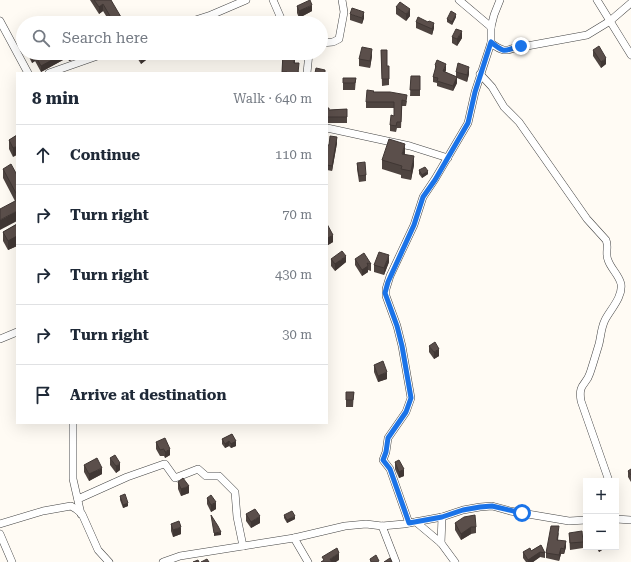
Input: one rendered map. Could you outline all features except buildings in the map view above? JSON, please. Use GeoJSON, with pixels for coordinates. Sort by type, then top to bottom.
{"type":"FeatureCollection","features":[{"type":"Feature","properties":{"kind":"street"},"geometry":{"type":"LineString","coordinates":[[208,16],[246,0]]}},
{"type":"Feature","properties":{"kind":"street"},"geometry":{"type":"LineString","coordinates":[[273,0],[280,16]]}},
{"type":"Feature","properties":{"kind":"street"},"geometry":{"type":"LineString","coordinates":[[328,42],[339,39],[344,12],[342,0]]}},
{"type":"Feature","properties":{"kind":"street"},"geometry":{"type":"LineString","coordinates":[[459,0],[491,27]]}},
{"type":"Feature","properties":{"kind":"street"},"geometry":{"type":"LineString","coordinates":[[455,562],[441,543],[412,523],[390,469],[383,460],[388,438],[406,412],[411,398],[402,346],[397,326],[386,296],[386,289],[390,276],[414,225],[423,197],[468,123],[480,74],[491,42],[491,27],[494,15],[500,0]]}},
{"type":"Feature","properties":{"kind":"street"},"geometry":{"type":"LineString","coordinates":[[597,0],[631,55]]}},
{"type":"Feature","properties":{"kind":"street"},"geometry":{"type":"LineString","coordinates":[[491,42],[499,49],[509,51],[519,46],[584,36],[610,21],[631,3]]}},
{"type":"Feature","properties":{"kind":"street"},"geometry":{"type":"LineString","coordinates":[[0,21],[16,51]]}},
{"type":"Feature","properties":{"kind":"street"},"geometry":{"type":"LineString","coordinates":[[21,60],[27,72]]}},
{"type":"Feature","properties":{"kind":"street"},"geometry":{"type":"LineString","coordinates":[[52,72],[86,60]]}},
{"type":"Feature","properties":{"kind":"street"},"geometry":{"type":"LineString","coordinates":[[307,72],[308,60]]}},
{"type":"Feature","properties":{"kind":"street"},"geometry":{"type":"LineString","coordinates":[[480,74],[492,88],[504,107],[519,122],[587,219],[606,240],[607,260],[621,284],[615,304],[603,323],[589,377],[583,383],[580,390],[581,401],[608,478]]}},
{"type":"Feature","properties":{"kind":"street"},"geometry":{"type":"LineString","coordinates":[[328,128],[410,146],[448,158]]}},
{"type":"Feature","properties":{"kind":"street"},"geometry":{"type":"LineString","coordinates":[[0,339],[16,332]]}},
{"type":"Feature","properties":{"kind":"street"},"geometry":{"type":"LineString","coordinates":[[73,424],[73,479],[78,499],[82,514],[98,550],[109,562]]}},
{"type":"Feature","properties":{"kind":"street"},"geometry":{"type":"LineString","coordinates":[[78,499],[127,477],[164,464],[175,478],[198,469],[206,476],[219,476],[235,492],[237,517],[243,546]]}},
{"type":"Feature","properties":{"kind":"street"},"geometry":{"type":"LineString","coordinates":[[0,524],[43,511],[68,506],[74,508],[82,514]]}},
{"type":"Feature","properties":{"kind":"street"},"geometry":{"type":"LineString","coordinates":[[163,562],[180,556],[294,538],[349,525],[366,524],[382,526],[412,523],[442,517],[463,510],[492,506],[510,511],[563,520],[577,522],[583,521]]}},
{"type":"Feature","properties":{"kind":"street"},"geometry":{"type":"LineString","coordinates":[[441,543],[442,517]]}},
{"type":"Feature","properties":{"kind":"street"},"geometry":{"type":"LineString","coordinates":[[619,519],[631,520]]}},
{"type":"Feature","properties":{"kind":"street"},"geometry":{"type":"LineString","coordinates":[[382,526],[396,562]]}},
{"type":"Feature","properties":{"kind":"street"},"geometry":{"type":"LineString","coordinates":[[0,534],[12,562]]}},
{"type":"Feature","properties":{"kind":"street"},"geometry":{"type":"LineString","coordinates":[[294,538],[308,562]]}},
{"type":"Feature","properties":{"kind":"route"},"geometry":{"type":"LineString","coordinates":[[521,46],[506,51],[499,49],[491,42],[480,74],[468,123],[435,180],[423,197],[414,225],[388,282],[385,293],[397,326],[402,346],[411,398],[406,412],[388,438],[383,460],[390,469],[409,523],[442,517],[463,510],[480,507],[492,506],[522,513]]}}]}
